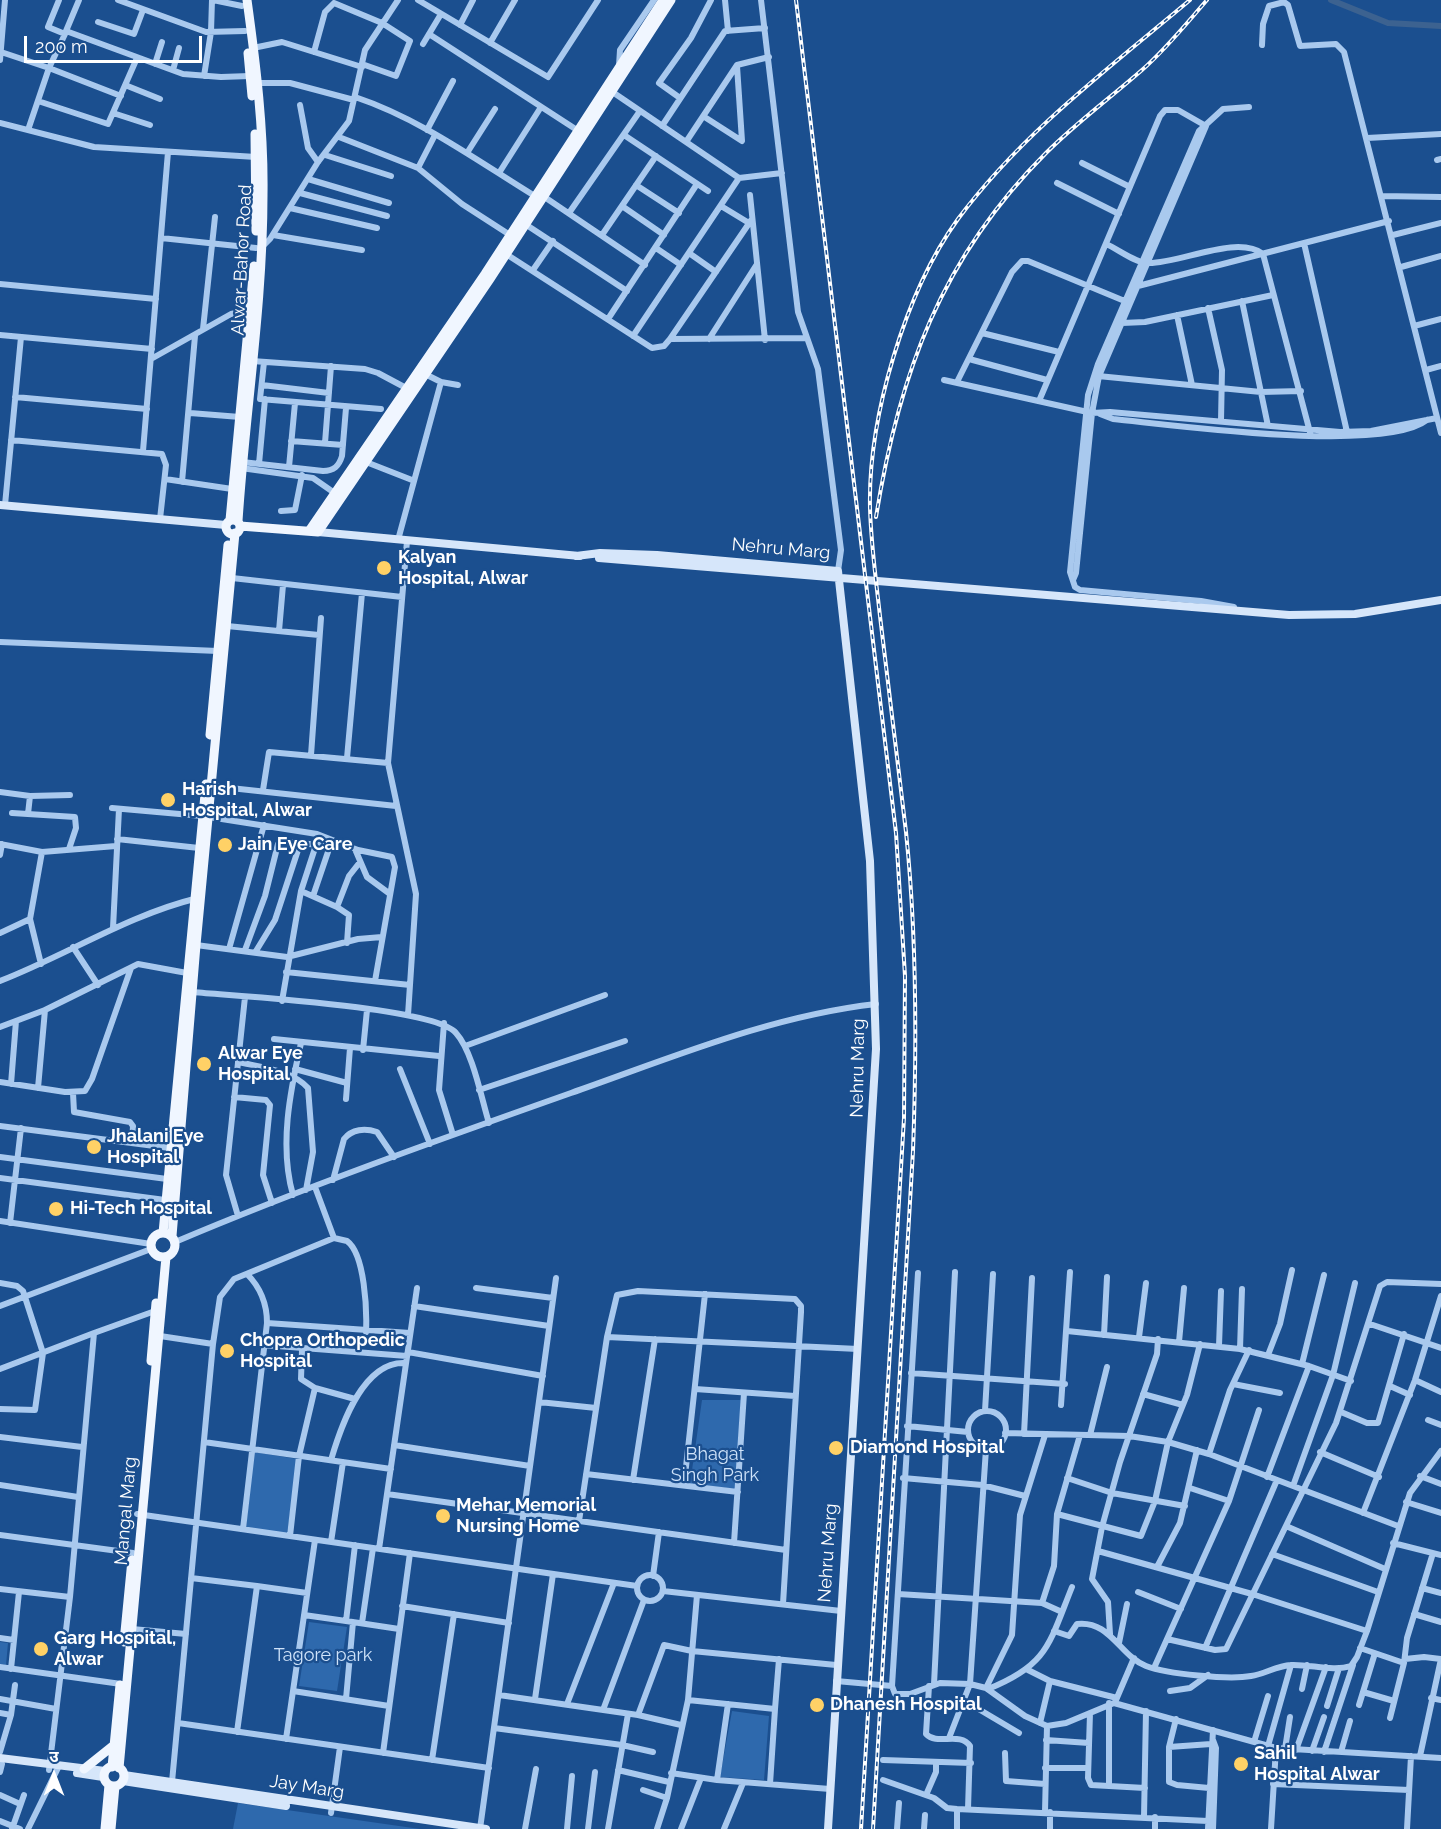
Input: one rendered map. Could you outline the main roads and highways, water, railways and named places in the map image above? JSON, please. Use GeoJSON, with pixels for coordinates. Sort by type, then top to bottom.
{"type":"FeatureCollection","features":[{"type":"Feature","properties":{"kind":"main road"},"geometry":{"type":"LineString","coordinates":[[339,496],[366,462],[410,390],[425,374],[510,235],[611,92],[663,0]]}},
{"type":"Feature","properties":{"kind":"main road"},"geometry":{"type":"LineString","coordinates":[[233,526],[314,532],[452,328],[506,254],[577,130],[619,66],[631,55],[671,0]]}},
{"type":"Feature","properties":{"kind":"main road","name":"Alwar-Bahor Road"},"geometry":{"type":"LineString","coordinates":[[233,526],[232,489],[248,361],[259,247],[263,169],[254,79],[245,31],[244,2]]}},
{"type":"Feature","properties":{"kind":"main road","name":"Alwar-Bahor Road"},"geometry":{"type":"LineString","coordinates":[[233,526],[242,465],[250,310],[259,247],[253,48],[244,2]]}},
{"type":"Feature","properties":{"kind":"main road"},"geometry":{"type":"LineString","coordinates":[[170,1237],[196,945],[199,848],[212,786],[232,578],[233,526]]}},
{"type":"Feature","properties":{"kind":"main road"},"geometry":{"type":"LineString","coordinates":[[170,1237],[154,1236],[151,1247],[163,1257],[174,1251],[165,1200],[187,973],[206,817],[218,651],[233,526]]}},
{"type":"Feature","properties":{"kind":"main road","name":"Mangal Marg"},"geometry":{"type":"LineString","coordinates":[[105,1829],[114,1776],[114,1745],[120,1684],[129,1629],[133,1553],[140,1515],[155,1311],[163,1257]]}},
{"type":"Feature","properties":{"kind":"main road","name":"Mangal Marg"},"geometry":{"type":"LineString","coordinates":[[111,1829],[114,1776],[160,1336],[163,1257]]}},
{"type":"Feature","properties":{"kind":"main road"},"geometry":{"type":"LineString","coordinates":[[84,1769],[114,1745]]}},
{"type":"Feature","properties":{"kind":"waterway"},"geometry":{"type":"LineString","coordinates":[[1331,0],[1388,23],[1441,26]]}},
{"type":"Feature","properties":{"kind":"railway"},"geometry":{"type":"LineString","coordinates":[[796,0],[896,833],[905,976],[904,1118],[861,1829]]}},
{"type":"Feature","properties":{"kind":"railway"},"geometry":{"type":"LineString","coordinates":[[873,1829],[913,1151],[915,1071],[914,952],[910,872],[871,535],[871,473],[875,435],[893,357],[906,319],[939,249],[958,219],[983,188],[1038,130],[1098,76],[1190,0]]}},
{"type":"Feature","properties":{"kind":"railway"},"geometry":{"type":"LineString","coordinates":[[876,517],[886,465],[912,367],[930,321],[952,277],[978,234],[1009,193],[1046,153],[1151,62],[1207,0]]}},
{"type":"Feature","properties":{"kind":"place","name":"Kalyan Hospital, Alwar"},"geometry":{"type":"Point","coordinates":[384,568]}},
{"type":"Feature","properties":{"kind":"place","name":"Harish Hospital, Alwar"},"geometry":{"type":"Point","coordinates":[168,800]}},
{"type":"Feature","properties":{"kind":"place","name":"Jain Eye Care"},"geometry":{"type":"Point","coordinates":[225,845]}},
{"type":"Feature","properties":{"kind":"place","name":"Alwar Eye Hospital"},"geometry":{"type":"Point","coordinates":[204,1064]}},
{"type":"Feature","properties":{"kind":"place","name":"Jhalani Eye Hospital"},"geometry":{"type":"Point","coordinates":[94,1147]}},
{"type":"Feature","properties":{"kind":"place","name":"Hi-Tech Hospital"},"geometry":{"type":"Point","coordinates":[56,1209]}},
{"type":"Feature","properties":{"kind":"place","name":"Chopra Orthopedic Hospital"},"geometry":{"type":"Point","coordinates":[227,1351]}},
{"type":"Feature","properties":{"kind":"place","name":"Diamond Hospital"},"geometry":{"type":"Point","coordinates":[836,1448]}},
{"type":"Feature","properties":{"kind":"place","name":"Mehar Memorial Nursing Home"},"geometry":{"type":"Point","coordinates":[443,1516]}},
{"type":"Feature","properties":{"kind":"place","name":"Garg Hospital, Alwar"},"geometry":{"type":"Point","coordinates":[41,1649]}},
{"type":"Feature","properties":{"kind":"place","name":"Dhanesh Hospital"},"geometry":{"type":"Point","coordinates":[817,1705]}},
{"type":"Feature","properties":{"kind":"place","name":"Sahil Hospital Alwar"},"geometry":{"type":"Point","coordinates":[1241,1764]}},
{"type":"Feature","properties":{"kind":"park label","name":"Bhagat Singh Park"},"geometry":{"type":"Point","coordinates":[715,1465]}},
{"type":"Feature","properties":{"kind":"park label","name":"Tagore park"},"geometry":{"type":"Point","coordinates":[323,1656]}}]}
